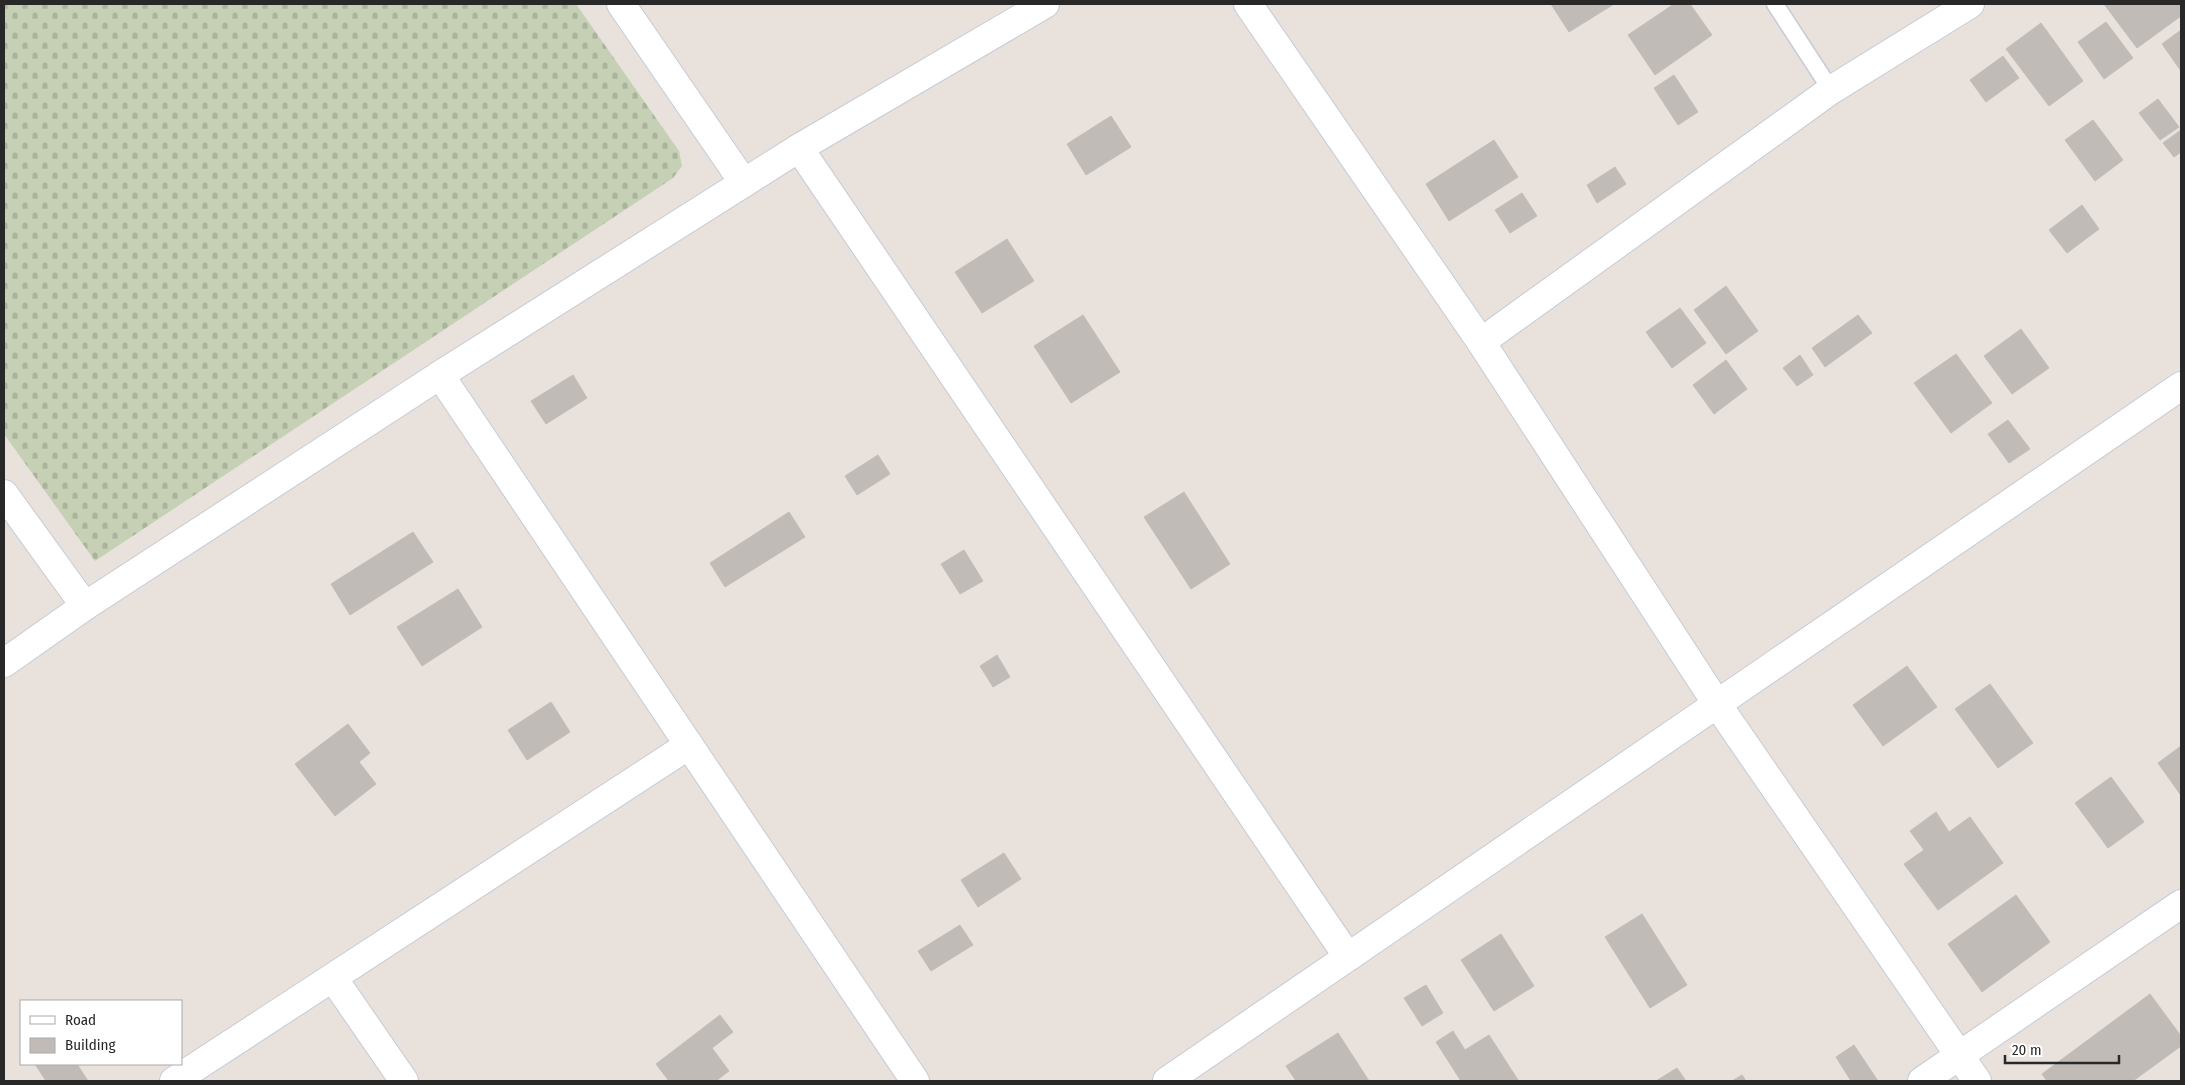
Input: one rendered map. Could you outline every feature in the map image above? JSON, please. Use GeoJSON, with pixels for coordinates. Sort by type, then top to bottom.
{"type":"FeatureCollection","features":[{"type":"Feature","properties":{"kind":"street"},"geometry":{"type":"LineString","coordinates":[[621,4],[744,183]]}},
{"type":"Feature","properties":{"kind":"street"},"geometry":{"type":"LineString","coordinates":[[4,663],[85,606],[440,375],[799,148],[1045,4]]}},
{"type":"Feature","properties":{"kind":"street"},"geometry":{"type":"LineString","coordinates":[[1248,4],[1481,342],[1717,704],[1977,1081]]}},
{"type":"Feature","properties":{"kind":"street"},"geometry":{"type":"LineString","coordinates":[[1481,342],[1831,90],[1970,4]]}},
{"type":"Feature","properties":{"kind":"street"},"geometry":{"type":"LineString","coordinates":[[799,148],[1348,957]]}},
{"type":"Feature","properties":{"kind":"street"},"geometry":{"type":"LineString","coordinates":[[440,375],[915,1081]]}},
{"type":"Feature","properties":{"kind":"street"},"geometry":{"type":"LineString","coordinates":[[1167,1081],[2181,386]]}},
{"type":"Feature","properties":{"kind":"street"},"geometry":{"type":"LineString","coordinates":[[4,494],[85,606]]}},
{"type":"Feature","properties":{"kind":"street"},"geometry":{"type":"LineString","coordinates":[[174,1081],[689,745]]}},
{"type":"Feature","properties":{"kind":"street"},"geometry":{"type":"LineString","coordinates":[[1922,1081],[2181,904]]}},
{"type":"Feature","properties":{"kind":"street"},"geometry":{"type":"LineString","coordinates":[[333,978],[404,1081]]}},
{"type":"Feature","properties":{"kind":"lane"},"geometry":{"type":"LineString","coordinates":[[1775,4],[1831,90]]}},
{"type":"Feature","properties":{"kind":"green space"},"geometry":{"type":"Polygon","coordinates":[[[4,4],[576,4],[679,151],[682,166],[673,178],[95,561],[4,434],[4,4]]]}},
{"type":"Feature","properties":{"kind":"building"},"geometry":{"type":"Polygon","coordinates":[[[1551,4],[1614,4],[1569,32],[1551,4]]]}},
{"type":"Feature","properties":{"kind":"building"},"geometry":{"type":"Polygon","coordinates":[[[1674,4],[1690,4],[1712,35],[1655,75],[1628,35],[1674,4]]]}},
{"type":"Feature","properties":{"kind":"building"},"geometry":{"type":"Polygon","coordinates":[[[2104,4],[2181,4],[2181,16],[2137,48],[2104,4]]]}},
{"type":"Feature","properties":{"kind":"building"},"geometry":{"type":"Polygon","coordinates":[[[2106,22],[2133,58],[2104,79],[2078,42],[2106,22]]]}},
{"type":"Feature","properties":{"kind":"building"},"geometry":{"type":"Polygon","coordinates":[[[2041,23],[2083,81],[2049,106],[2006,49],[2041,23]]]}},
{"type":"Feature","properties":{"kind":"building"},"geometry":{"type":"Polygon","coordinates":[[[2181,30],[2181,71],[2162,44],[2181,30]]]}},
{"type":"Feature","properties":{"kind":"building"},"geometry":{"type":"Polygon","coordinates":[[[2003,56],[2019,78],[1986,102],[1970,80],[2003,56]]]}},
{"type":"Feature","properties":{"kind":"building"},"geometry":{"type":"Polygon","coordinates":[[[1674,75],[1698,112],[1678,125],[1654,88],[1674,75]]]}},
{"type":"Feature","properties":{"kind":"building"},"geometry":{"type":"Polygon","coordinates":[[[2158,99],[2179,127],[2160,140],[2139,113],[2158,99]]]}},
{"type":"Feature","properties":{"kind":"building"},"geometry":{"type":"Polygon","coordinates":[[[1111,116],[1131,147],[1086,175],[1067,144],[1111,116]]]}},
{"type":"Feature","properties":{"kind":"building"},"geometry":{"type":"Polygon","coordinates":[[[2093,120],[2123,160],[2095,181],[2065,140],[2093,120]]]}},
{"type":"Feature","properties":{"kind":"building"},"geometry":{"type":"Polygon","coordinates":[[[2181,130],[2181,152],[2174,157],[2163,143],[2181,130]]]}},
{"type":"Feature","properties":{"kind":"building"},"geometry":{"type":"Polygon","coordinates":[[[1494,140],[1518,177],[1449,221],[1426,184],[1494,140]]]}},
{"type":"Feature","properties":{"kind":"building"},"geometry":{"type":"Polygon","coordinates":[[[1615,167],[1626,184],[1597,203],[1587,185],[1615,167]]]}},
{"type":"Feature","properties":{"kind":"building"},"geometry":{"type":"Polygon","coordinates":[[[1522,193],[1537,216],[1510,233],[1495,210],[1522,193]]]}},
{"type":"Feature","properties":{"kind":"building"},"geometry":{"type":"Polygon","coordinates":[[[2082,205],[2099,229],[2067,253],[2049,230],[2082,205]]]}},
{"type":"Feature","properties":{"kind":"building"},"geometry":{"type":"Polygon","coordinates":[[[1007,239],[1034,281],[982,313],[955,272],[1007,239]]]}},
{"type":"Feature","properties":{"kind":"building"},"geometry":{"type":"Polygon","coordinates":[[[1726,286],[1758,331],[1726,354],[1694,310],[1726,286]]]}},
{"type":"Feature","properties":{"kind":"building"},"geometry":{"type":"Polygon","coordinates":[[[1680,308],[1706,343],[1672,368],[1646,332],[1680,308]]]}},
{"type":"Feature","properties":{"kind":"building"},"geometry":{"type":"Polygon","coordinates":[[[1083,315],[1120,372],[1071,403],[1034,346],[1083,315]]]}},
{"type":"Feature","properties":{"kind":"building"},"geometry":{"type":"Polygon","coordinates":[[[1858,315],[1872,333],[1825,367],[1812,348],[1858,315]]]}},
{"type":"Feature","properties":{"kind":"building"},"geometry":{"type":"Polygon","coordinates":[[[2021,329],[2049,368],[2012,394],[1984,356],[2021,329]]]}},
{"type":"Feature","properties":{"kind":"building"},"geometry":{"type":"Polygon","coordinates":[[[1956,354],[1992,403],[1951,433],[1914,383],[1956,354]]]}},
{"type":"Feature","properties":{"kind":"building"},"geometry":{"type":"Polygon","coordinates":[[[1800,355],[1813,375],[1797,386],[1783,368],[1800,355]]]}},
{"type":"Feature","properties":{"kind":"building"},"geometry":{"type":"Polygon","coordinates":[[[1726,360],[1747,389],[1714,414],[1693,385],[1726,360]]]}},
{"type":"Feature","properties":{"kind":"building"},"geometry":{"type":"Polygon","coordinates":[[[573,375],[587,398],[546,424],[531,401],[573,375]]]}},
{"type":"Feature","properties":{"kind":"building"},"geometry":{"type":"Polygon","coordinates":[[[2008,420],[2030,449],[2009,463],[1988,434],[2008,420]]]}},
{"type":"Feature","properties":{"kind":"building"},"geometry":{"type":"Polygon","coordinates":[[[878,455],[890,474],[857,495],[845,476],[878,455]]]}},
{"type":"Feature","properties":{"kind":"building"},"geometry":{"type":"Polygon","coordinates":[[[1184,492],[1230,564],[1191,589],[1144,517],[1184,492]]]}},
{"type":"Feature","properties":{"kind":"building"},"geometry":{"type":"Polygon","coordinates":[[[789,512],[805,537],[725,587],[710,563],[789,512]]]}},
{"type":"Feature","properties":{"kind":"building"},"geometry":{"type":"Polygon","coordinates":[[[413,532],[433,562],[350,615],[331,584],[413,532]]]}},
{"type":"Feature","properties":{"kind":"building"},"geometry":{"type":"Polygon","coordinates":[[[964,550],[983,581],[960,594],[941,564],[964,550]]]}},
{"type":"Feature","properties":{"kind":"building"},"geometry":{"type":"Polygon","coordinates":[[[458,589],[482,627],[422,666],[397,627],[458,589]]]}},
{"type":"Feature","properties":{"kind":"building"},"geometry":{"type":"Polygon","coordinates":[[[997,655],[1010,677],[993,687],[980,666],[997,655]]]}},
{"type":"Feature","properties":{"kind":"building"},"geometry":{"type":"Polygon","coordinates":[[[1907,666],[1937,707],[1883,746],[1853,705],[1907,666]]]}},
{"type":"Feature","properties":{"kind":"building"},"geometry":{"type":"Polygon","coordinates":[[[1990,684],[2033,743],[1998,768],[1955,709],[1990,684]]]}},
{"type":"Feature","properties":{"kind":"building"},"geometry":{"type":"Polygon","coordinates":[[[551,702],[570,732],[527,760],[508,730],[551,702]]]}},
{"type":"Feature","properties":{"kind":"building"},"geometry":{"type":"Polygon","coordinates":[[[348,724],[370,753],[359,762],[376,784],[335,816],[295,764],[348,724]]]}},
{"type":"Feature","properties":{"kind":"building"},"geometry":{"type":"Polygon","coordinates":[[[2181,746],[2181,793],[2180,794],[2158,763],[2181,746]]]}},
{"type":"Feature","properties":{"kind":"building"},"geometry":{"type":"Polygon","coordinates":[[[2111,777],[2144,822],[2108,848],[2075,803],[2111,777]]]}},
{"type":"Feature","properties":{"kind":"building"},"geometry":{"type":"Polygon","coordinates":[[[1936,812],[1949,832],[1970,817],[2003,863],[1938,910],[1904,864],[1924,850],[1910,831],[1936,812]]]}},
{"type":"Feature","properties":{"kind":"building"},"geometry":{"type":"Polygon","coordinates":[[[1004,853],[1021,879],[978,907],[961,880],[1004,853]]]}},
{"type":"Feature","properties":{"kind":"building"},"geometry":{"type":"Polygon","coordinates":[[[2016,895],[2050,942],[1982,992],[1948,944],[2016,895]]]}},
{"type":"Feature","properties":{"kind":"building"},"geometry":{"type":"Polygon","coordinates":[[[1642,914],[1687,985],[1650,1008],[1605,937],[1642,914]]]}},
{"type":"Feature","properties":{"kind":"building"},"geometry":{"type":"Polygon","coordinates":[[[960,925],[973,945],[931,971],[918,951],[960,925]]]}},
{"type":"Feature","properties":{"kind":"building"},"geometry":{"type":"Polygon","coordinates":[[[1501,934],[1534,986],[1494,1011],[1461,960],[1501,934]]]}},
{"type":"Feature","properties":{"kind":"building"},"geometry":{"type":"Polygon","coordinates":[[[1426,985],[1443,1013],[1422,1026],[1404,998],[1426,985]]]}},
{"type":"Feature","properties":{"kind":"building"},"geometry":{"type":"Polygon","coordinates":[[[2150,994],[2181,1036],[2181,1046],[2133,1081],[2047,1081],[2042,1074],[2150,994]]]}},
{"type":"Feature","properties":{"kind":"building"},"geometry":{"type":"Polygon","coordinates":[[[720,1015],[733,1032],[712,1048],[729,1071],[716,1081],[669,1081],[656,1064],[720,1015]]]}},
{"type":"Feature","properties":{"kind":"building"},"geometry":{"type":"Polygon","coordinates":[[[1453,1031],[1465,1050],[1489,1035],[1518,1080],[1461,1081],[1436,1042],[1453,1031]]]}},
{"type":"Feature","properties":{"kind":"building"},"geometry":{"type":"Polygon","coordinates":[[[1338,1033],[1369,1081],[1296,1081],[1286,1066],[1338,1033]]]}},
{"type":"Feature","properties":{"kind":"building"},"geometry":{"type":"Polygon","coordinates":[[[1854,1045],[1878,1081],[1851,1081],[1836,1057],[1854,1045]]]}},
{"type":"Feature","properties":{"kind":"building"},"geometry":{"type":"Polygon","coordinates":[[[36,1065],[78,1065],[88,1081],[46,1081],[36,1065]]]}},
{"type":"Feature","properties":{"kind":"building"},"geometry":{"type":"Polygon","coordinates":[[[1677,1068],[1686,1081],[1656,1081],[1677,1068]]]}},
{"type":"Feature","properties":{"kind":"building"},"geometry":{"type":"Polygon","coordinates":[[[1742,1075],[1746,1081],[1732,1081],[1742,1075]]]}}]}
